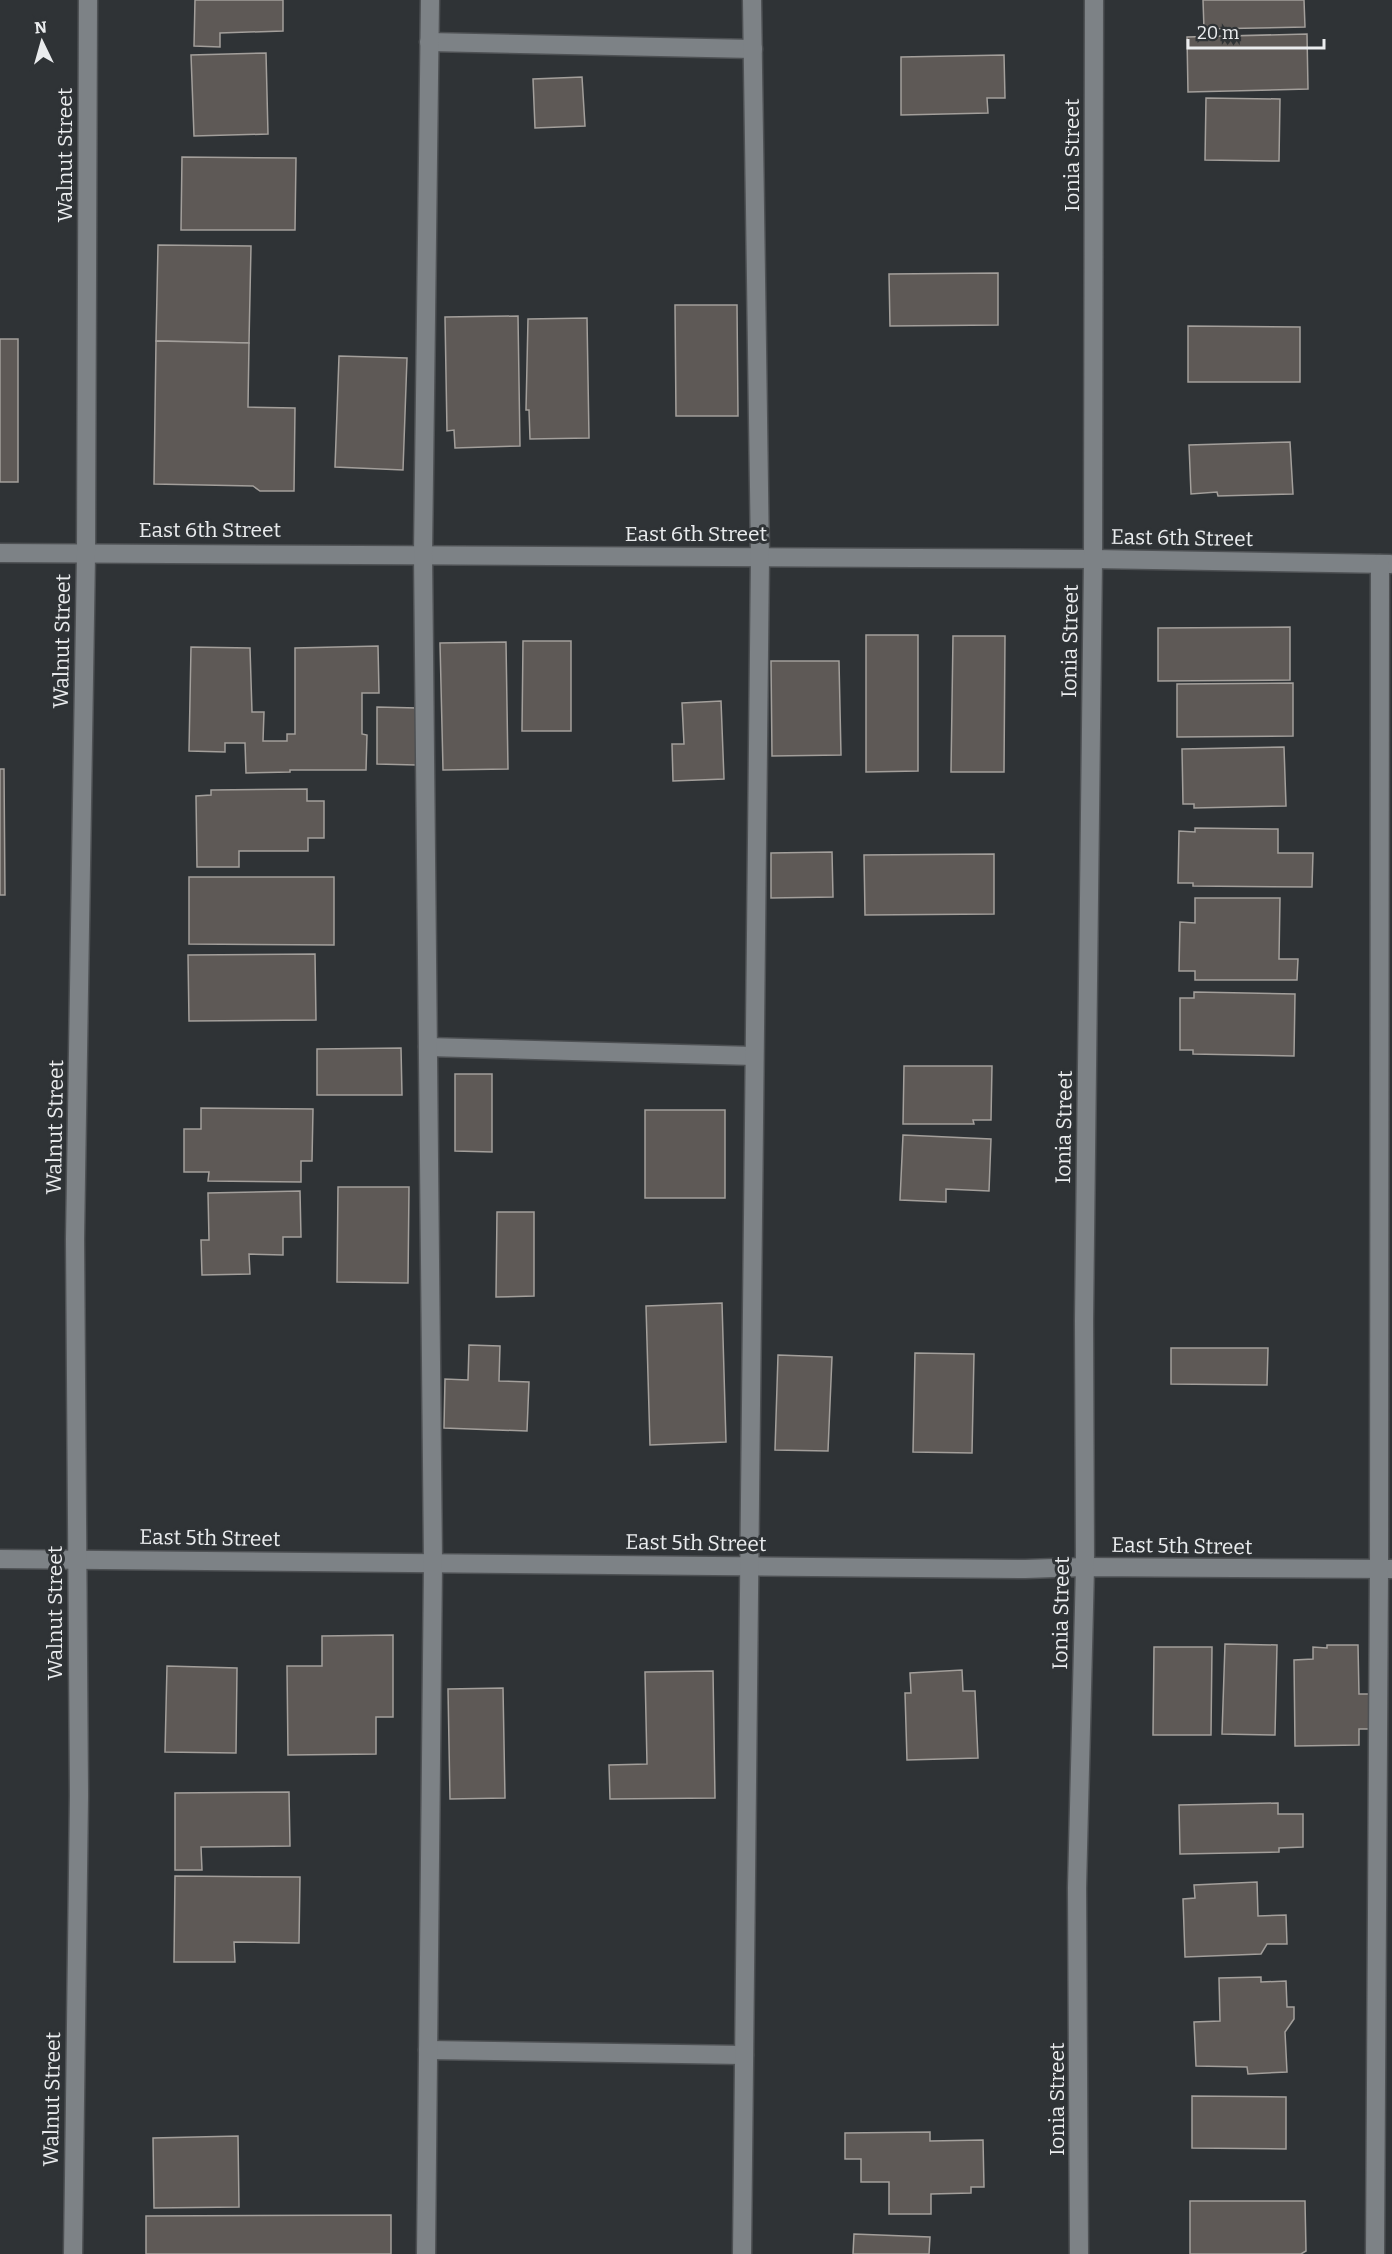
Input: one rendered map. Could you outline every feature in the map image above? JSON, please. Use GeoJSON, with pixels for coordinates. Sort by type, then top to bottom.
{"type":"FeatureCollection","features":[{"type":"Feature","properties":{"kind":"street","name":"Walnut Street"},"geometry":{"type":"LineString","coordinates":[[73,2254],[79,1795],[75,1239],[86,554],[88,0]]}},
{"type":"Feature","properties":{"kind":"street"},"geometry":{"type":"LineString","coordinates":[[426,2254],[433,1563],[423,554],[430,0]]}},
{"type":"Feature","properties":{"kind":"street"},"geometry":{"type":"LineString","coordinates":[[742,2254],[760,557],[752,0]]}},
{"type":"Feature","properties":{"kind":"street","name":"Ionia Street"},"geometry":{"type":"LineString","coordinates":[[1079,2254],[1077,1888],[1085,1567],[1084,1321],[1093,559],[1094,0]]}},
{"type":"Feature","properties":{"kind":"street"},"geometry":{"type":"LineString","coordinates":[[429,42],[753,50]]}},
{"type":"Feature","properties":{"kind":"street","name":"East 6th Street"},"geometry":{"type":"LineString","coordinates":[[0,553],[1093,559],[1386,564]]}},
{"type":"Feature","properties":{"kind":"street"},"geometry":{"type":"LineString","coordinates":[[1375,2254],[1386,1569],[1386,564]]}},
{"type":"Feature","properties":{"kind":"street"},"geometry":{"type":"LineString","coordinates":[[428,1047],[754,1056]]}},
{"type":"Feature","properties":{"kind":"street","name":"East 5th Street"},"geometry":{"type":"LineString","coordinates":[[0,1559],[1013,1569],[1085,1567],[1386,1569]]}},
{"type":"Feature","properties":{"kind":"street"},"geometry":{"type":"LineString","coordinates":[[428,2050],[744,2055]]}},
{"type":"Feature","properties":{"kind":"building"},"geometry":{"type":"Polygon","coordinates":[[[195,0],[283,0],[283,31],[220,33],[220,47],[194,46],[195,0]]]}},
{"type":"Feature","properties":{"kind":"building"},"geometry":{"type":"Polygon","coordinates":[[[1203,0],[1304,0],[1305,27],[1204,29],[1203,0]]]}},
{"type":"Feature","properties":{"kind":"building"},"geometry":{"type":"Polygon","coordinates":[[[1307,34],[1308,89],[1188,92],[1187,37],[1307,34]]]}},
{"type":"Feature","properties":{"kind":"building"},"geometry":{"type":"Polygon","coordinates":[[[266,53],[268,134],[194,136],[191,55],[266,53]]]}},
{"type":"Feature","properties":{"kind":"building"},"geometry":{"type":"Polygon","coordinates":[[[1004,55],[1005,98],[987,98],[988,113],[901,115],[901,57],[1004,55]]]}},
{"type":"Feature","properties":{"kind":"building"},"geometry":{"type":"Polygon","coordinates":[[[582,77],[585,126],[535,128],[533,79],[582,77]]]}},
{"type":"Feature","properties":{"kind":"building"},"geometry":{"type":"Polygon","coordinates":[[[1206,98],[1280,99],[1279,161],[1205,160],[1206,98]]]}},
{"type":"Feature","properties":{"kind":"building"},"geometry":{"type":"Polygon","coordinates":[[[182,157],[296,158],[295,230],[181,230],[182,157]]]}},
{"type":"Feature","properties":{"kind":"building"},"geometry":{"type":"Polygon","coordinates":[[[158,245],[251,246],[249,343],[156,341],[158,245]]]}},
{"type":"Feature","properties":{"kind":"building"},"geometry":{"type":"Polygon","coordinates":[[[998,273],[998,325],[890,326],[889,274],[998,273]]]}},
{"type":"Feature","properties":{"kind":"building"},"geometry":{"type":"Polygon","coordinates":[[[675,305],[737,305],[738,416],[676,416],[675,305]]]}},
{"type":"Feature","properties":{"kind":"building"},"geometry":{"type":"Polygon","coordinates":[[[518,316],[520,446],[455,448],[454,430],[447,431],[445,317],[518,316]]]}},
{"type":"Feature","properties":{"kind":"building"},"geometry":{"type":"Polygon","coordinates":[[[587,318],[589,438],[530,439],[529,410],[526,410],[528,319],[587,318]]]}},
{"type":"Feature","properties":{"kind":"building"},"geometry":{"type":"Polygon","coordinates":[[[1188,326],[1300,327],[1300,382],[1188,382],[1188,326]]]}},
{"type":"Feature","properties":{"kind":"building"},"geometry":{"type":"Polygon","coordinates":[[[0,339],[18,339],[18,482],[0,482],[0,339]]]}},
{"type":"Feature","properties":{"kind":"building"},"geometry":{"type":"Polygon","coordinates":[[[156,341],[249,343],[248,407],[295,408],[294,491],[260,491],[253,486],[154,484],[156,341]]]}},
{"type":"Feature","properties":{"kind":"building"},"geometry":{"type":"Polygon","coordinates":[[[339,356],[407,358],[403,470],[335,467],[339,356]]]}},
{"type":"Feature","properties":{"kind":"building"},"geometry":{"type":"Polygon","coordinates":[[[1290,442],[1293,494],[1218,496],[1217,492],[1191,494],[1189,445],[1290,442]]]}},
{"type":"Feature","properties":{"kind":"building"},"geometry":{"type":"Polygon","coordinates":[[[1290,627],[1290,680],[1158,681],[1158,628],[1290,627]]]}},
{"type":"Feature","properties":{"kind":"building"},"geometry":{"type":"Polygon","coordinates":[[[866,635],[918,635],[918,771],[866,772],[866,635]]]}},
{"type":"Feature","properties":{"kind":"building"},"geometry":{"type":"Polygon","coordinates":[[[953,636],[1005,636],[1004,772],[951,772],[953,636]]]}},
{"type":"Feature","properties":{"kind":"building"},"geometry":{"type":"Polygon","coordinates":[[[523,641],[571,641],[571,731],[522,731],[523,641]]]}},
{"type":"Feature","properties":{"kind":"building"},"geometry":{"type":"Polygon","coordinates":[[[506,642],[508,769],[443,770],[440,643],[506,642]]]}},
{"type":"Feature","properties":{"kind":"building"},"geometry":{"type":"Polygon","coordinates":[[[378,646],[379,693],[362,693],[362,734],[367,735],[366,770],[290,770],[290,772],[246,773],[245,743],[225,743],[225,752],[189,751],[191,647],[250,648],[252,712],[264,712],[263,741],[287,741],[287,734],[295,734],[295,648],[378,646]]]}},
{"type":"Feature","properties":{"kind":"building"},"geometry":{"type":"Polygon","coordinates":[[[771,661],[839,661],[841,755],[772,756],[771,661]]]}},
{"type":"Feature","properties":{"kind":"building"},"geometry":{"type":"Polygon","coordinates":[[[1293,683],[1293,736],[1177,737],[1177,684],[1293,683]]]}},
{"type":"Feature","properties":{"kind":"building"},"geometry":{"type":"Polygon","coordinates":[[[721,701],[724,779],[673,781],[672,744],[684,744],[682,703],[721,701]]]}},
{"type":"Feature","properties":{"kind":"building"},"geometry":{"type":"Polygon","coordinates":[[[377,707],[417,708],[416,765],[377,764],[377,707]]]}},
{"type":"Feature","properties":{"kind":"building"},"geometry":{"type":"Polygon","coordinates":[[[1284,747],[1286,806],[1194,808],[1194,804],[1183,804],[1182,749],[1284,747]]]}},
{"type":"Feature","properties":{"kind":"building"},"geometry":{"type":"Polygon","coordinates":[[[0,769],[4,769],[5,895],[0,895],[0,769]]]}},
{"type":"Feature","properties":{"kind":"building"},"geometry":{"type":"Polygon","coordinates":[[[307,789],[307,801],[324,801],[324,838],[308,838],[308,851],[239,851],[239,867],[197,867],[196,796],[211,795],[211,790],[307,789]]]}},
{"type":"Feature","properties":{"kind":"building"},"geometry":{"type":"Polygon","coordinates":[[[1195,828],[1278,829],[1278,853],[1313,853],[1312,887],[1193,886],[1193,883],[1178,883],[1179,831],[1195,832],[1195,828]]]}},
{"type":"Feature","properties":{"kind":"building"},"geometry":{"type":"Polygon","coordinates":[[[832,852],[833,897],[771,898],[771,853],[832,852]]]}},
{"type":"Feature","properties":{"kind":"building"},"geometry":{"type":"Polygon","coordinates":[[[994,854],[994,914],[865,915],[864,855],[994,854]]]}},
{"type":"Feature","properties":{"kind":"building"},"geometry":{"type":"Polygon","coordinates":[[[189,877],[334,877],[334,945],[189,944],[189,877]]]}},
{"type":"Feature","properties":{"kind":"building"},"geometry":{"type":"Polygon","coordinates":[[[1195,898],[1280,898],[1279,959],[1298,959],[1297,980],[1195,980],[1195,971],[1179,971],[1180,922],[1195,923],[1195,898]]]}},
{"type":"Feature","properties":{"kind":"building"},"geometry":{"type":"Polygon","coordinates":[[[315,954],[316,1020],[189,1021],[188,955],[315,954]]]}},
{"type":"Feature","properties":{"kind":"building"},"geometry":{"type":"Polygon","coordinates":[[[1194,992],[1295,994],[1294,1056],[1193,1054],[1193,1050],[1180,1050],[1180,998],[1194,998],[1194,992]]]}},
{"type":"Feature","properties":{"kind":"building"},"geometry":{"type":"Polygon","coordinates":[[[401,1048],[402,1095],[317,1095],[317,1049],[401,1048]]]}},
{"type":"Feature","properties":{"kind":"building"},"geometry":{"type":"Polygon","coordinates":[[[904,1066],[992,1066],[991,1120],[973,1120],[974,1124],[903,1124],[904,1066]]]}},
{"type":"Feature","properties":{"kind":"building"},"geometry":{"type":"Polygon","coordinates":[[[455,1074],[492,1074],[492,1152],[455,1151],[455,1074]]]}},
{"type":"Feature","properties":{"kind":"building"},"geometry":{"type":"Polygon","coordinates":[[[201,1108],[313,1109],[312,1161],[301,1161],[301,1182],[208,1181],[209,1172],[184,1172],[184,1129],[201,1129],[201,1108]]]}},
{"type":"Feature","properties":{"kind":"building"},"geometry":{"type":"Polygon","coordinates":[[[645,1110],[725,1110],[725,1198],[645,1198],[645,1110]]]}},
{"type":"Feature","properties":{"kind":"building"},"geometry":{"type":"Polygon","coordinates":[[[903,1135],[991,1139],[989,1191],[946,1189],[946,1202],[900,1200],[903,1135]]]}},
{"type":"Feature","properties":{"kind":"building"},"geometry":{"type":"Polygon","coordinates":[[[338,1187],[409,1187],[408,1283],[337,1282],[338,1187]]]}},
{"type":"Feature","properties":{"kind":"building"},"geometry":{"type":"Polygon","coordinates":[[[300,1191],[301,1237],[283,1237],[283,1255],[249,1254],[250,1274],[202,1275],[201,1240],[209,1240],[208,1193],[300,1191]]]}},
{"type":"Feature","properties":{"kind":"building"},"geometry":{"type":"Polygon","coordinates":[[[497,1212],[534,1212],[534,1296],[496,1297],[497,1212]]]}},
{"type":"Feature","properties":{"kind":"building"},"geometry":{"type":"Polygon","coordinates":[[[722,1303],[726,1442],[650,1445],[646,1306],[722,1303]]]}},
{"type":"Feature","properties":{"kind":"building"},"geometry":{"type":"Polygon","coordinates":[[[469,1345],[500,1346],[499,1381],[529,1382],[527,1431],[444,1428],[445,1379],[468,1380],[469,1345]]]}},
{"type":"Feature","properties":{"kind":"building"},"geometry":{"type":"Polygon","coordinates":[[[1171,1348],[1268,1348],[1267,1385],[1171,1384],[1171,1348]]]}},
{"type":"Feature","properties":{"kind":"building"},"geometry":{"type":"Polygon","coordinates":[[[915,1353],[974,1354],[972,1453],[913,1452],[915,1353]]]}},
{"type":"Feature","properties":{"kind":"building"},"geometry":{"type":"Polygon","coordinates":[[[778,1355],[832,1357],[828,1451],[775,1450],[778,1355]]]}},
{"type":"Feature","properties":{"kind":"building"},"geometry":{"type":"Polygon","coordinates":[[[393,1635],[393,1717],[376,1717],[376,1754],[288,1755],[287,1666],[322,1666],[322,1636],[393,1635]]]}},
{"type":"Feature","properties":{"kind":"building"},"geometry":{"type":"Polygon","coordinates":[[[1225,1644],[1277,1645],[1275,1735],[1222,1734],[1225,1644]]]}},
{"type":"Feature","properties":{"kind":"building"},"geometry":{"type":"Polygon","coordinates":[[[1327,1645],[1358,1645],[1359,1694],[1374,1694],[1375,1729],[1359,1729],[1359,1745],[1295,1746],[1294,1660],[1313,1659],[1313,1647],[1327,1648],[1327,1645]]]}},
{"type":"Feature","properties":{"kind":"building"},"geometry":{"type":"Polygon","coordinates":[[[1154,1647],[1212,1647],[1211,1735],[1153,1735],[1154,1647]]]}},
{"type":"Feature","properties":{"kind":"building"},"geometry":{"type":"Polygon","coordinates":[[[167,1666],[237,1668],[236,1753],[165,1752],[167,1666]]]}},
{"type":"Feature","properties":{"kind":"building"},"geometry":{"type":"Polygon","coordinates":[[[962,1670],[963,1691],[975,1691],[978,1758],[907,1760],[905,1693],[911,1693],[910,1673],[962,1670]]]}},
{"type":"Feature","properties":{"kind":"building"},"geometry":{"type":"Polygon","coordinates":[[[713,1671],[715,1798],[610,1799],[609,1765],[647,1764],[645,1672],[713,1671]]]}},
{"type":"Feature","properties":{"kind":"building"},"geometry":{"type":"Polygon","coordinates":[[[503,1688],[505,1798],[450,1799],[448,1689],[503,1688]]]}},
{"type":"Feature","properties":{"kind":"building"},"geometry":{"type":"Polygon","coordinates":[[[289,1792],[290,1846],[201,1847],[202,1870],[175,1870],[175,1793],[289,1792]]]}},
{"type":"Feature","properties":{"kind":"building"},"geometry":{"type":"Polygon","coordinates":[[[1278,1803],[1278,1814],[1303,1814],[1303,1847],[1279,1848],[1279,1852],[1180,1854],[1179,1805],[1278,1803]]]}},
{"type":"Feature","properties":{"kind":"building"},"geometry":{"type":"Polygon","coordinates":[[[175,1876],[300,1877],[299,1943],[234,1942],[235,1962],[174,1962],[175,1876]]]}},
{"type":"Feature","properties":{"kind":"building"},"geometry":{"type":"Polygon","coordinates":[[[1257,1882],[1258,1916],[1286,1915],[1287,1944],[1267,1944],[1261,1954],[1185,1957],[1183,1899],[1195,1898],[1194,1885],[1257,1882]]]}},
{"type":"Feature","properties":{"kind":"building"},"geometry":{"type":"Polygon","coordinates":[[[1261,1977],[1261,1982],[1286,1981],[1287,2007],[1294,2007],[1294,2019],[1285,2032],[1287,2072],[1248,2074],[1247,2067],[1196,2066],[1194,2022],[1220,2021],[1219,1978],[1261,1977]]]}},
{"type":"Feature","properties":{"kind":"building"},"geometry":{"type":"Polygon","coordinates":[[[1192,2096],[1286,2097],[1286,2149],[1192,2148],[1192,2096]]]}},
{"type":"Feature","properties":{"kind":"building"},"geometry":{"type":"Polygon","coordinates":[[[930,2132],[930,2141],[983,2140],[984,2187],[971,2187],[971,2193],[931,2194],[931,2214],[889,2214],[889,2182],[861,2182],[861,2159],[845,2159],[845,2133],[930,2132]]]}},
{"type":"Feature","properties":{"kind":"building"},"geometry":{"type":"Polygon","coordinates":[[[238,2136],[239,2207],[154,2208],[153,2138],[238,2136]]]}},
{"type":"Feature","properties":{"kind":"building"},"geometry":{"type":"Polygon","coordinates":[[[1190,2201],[1305,2201],[1306,2251],[1301,2254],[1190,2254],[1190,2201]]]}},
{"type":"Feature","properties":{"kind":"building"},"geometry":{"type":"Polygon","coordinates":[[[391,2215],[391,2254],[146,2254],[146,2216],[391,2215]]]}},
{"type":"Feature","properties":{"kind":"building"},"geometry":{"type":"Polygon","coordinates":[[[854,2234],[930,2237],[929,2254],[853,2254],[854,2234]]]}}]}
